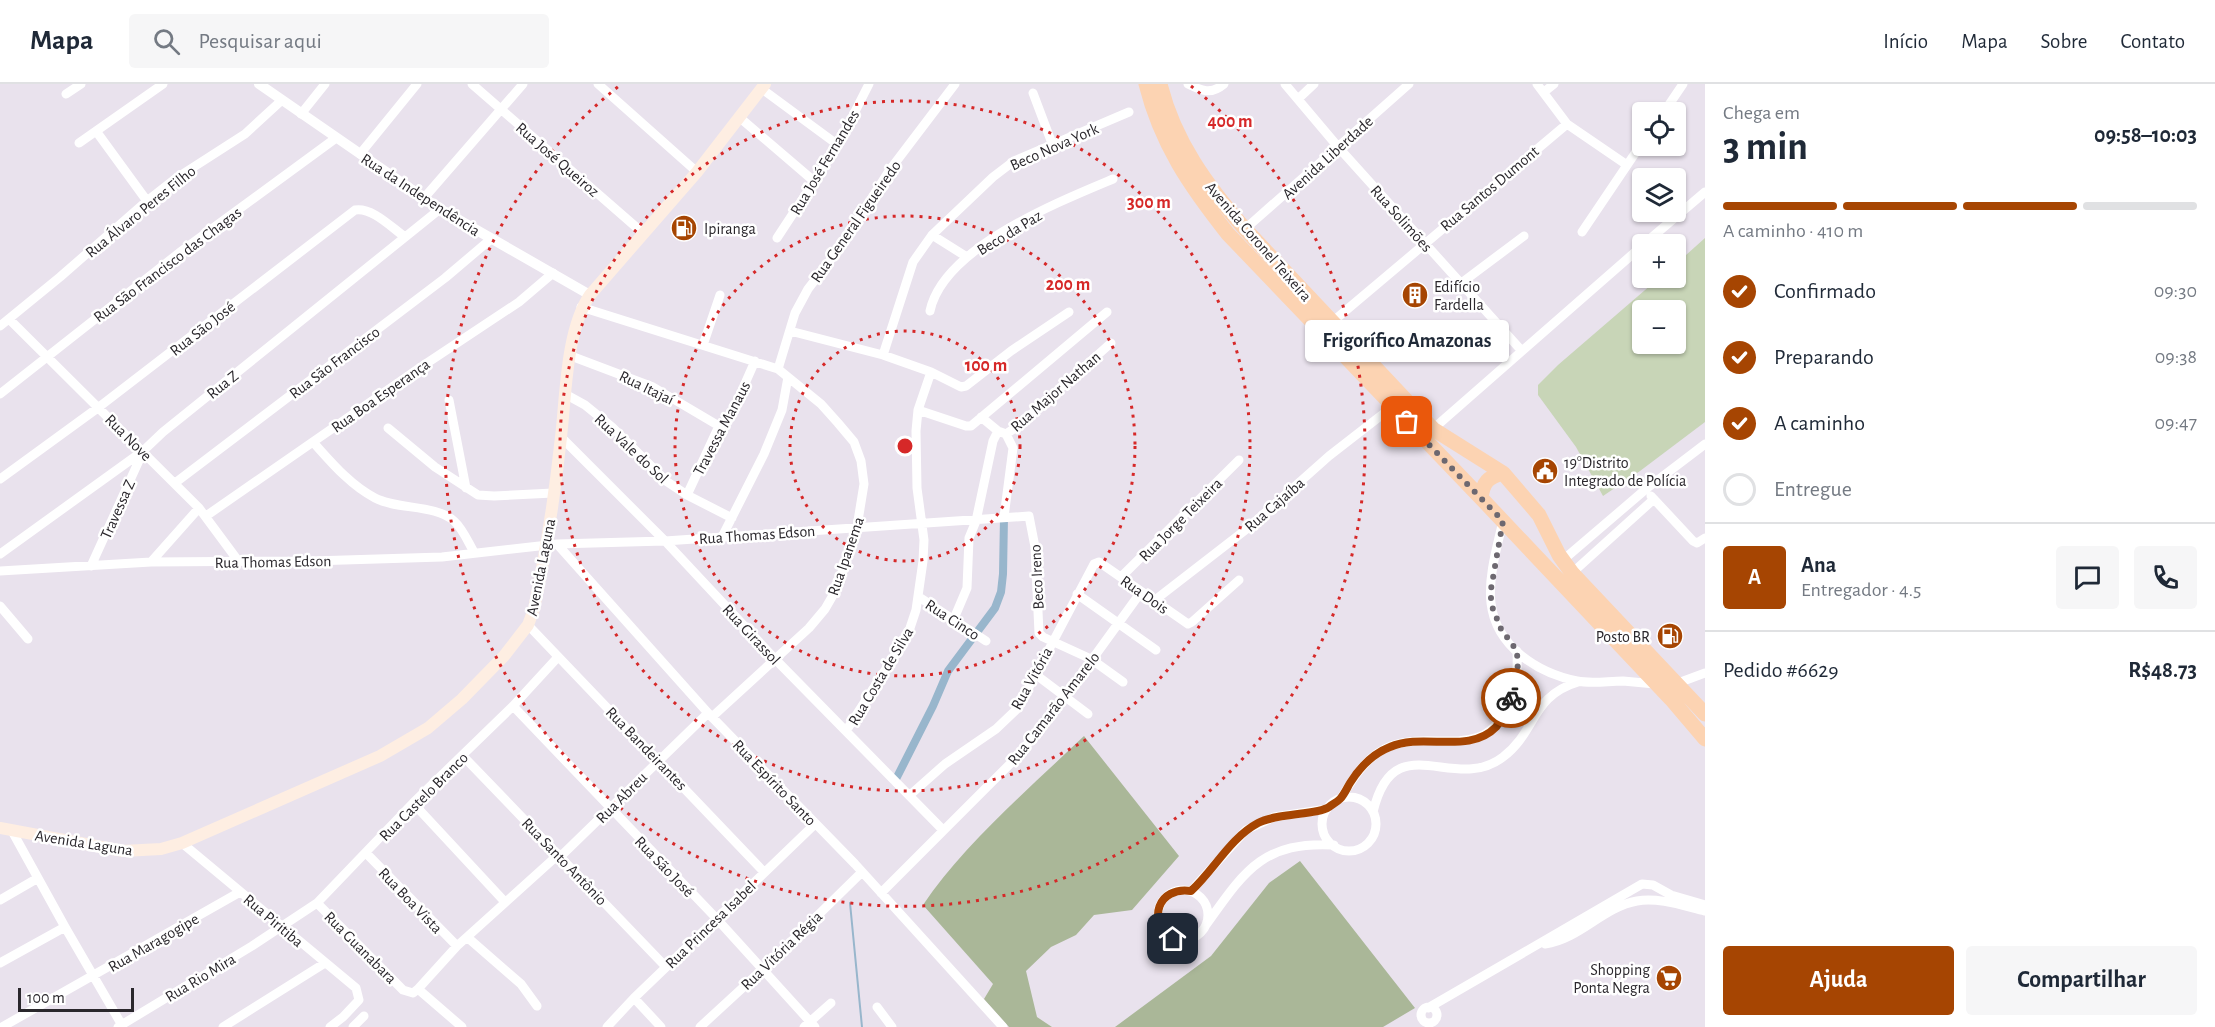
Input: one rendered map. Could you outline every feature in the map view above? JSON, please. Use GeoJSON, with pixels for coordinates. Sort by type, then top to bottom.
{"type":"FeatureCollection","features":[{"type":"Feature","properties":{"kind":"highway","name":"Avenida Coronel Teixeira"},"geometry":{"type":"LineString","coordinates":[[1146,84],[1165,141],[1201,200],[1228,234],[1503,521],[1705,739]]}},
{"type":"Feature","properties":{"kind":"highway","name":"Avenida Coronel Teixeira"},"geometry":{"type":"LineString","coordinates":[[1160,84],[1177,133],[1189,157],[1245,230],[1433,429],[1503,473],[1539,515],[1572,573],[1705,714]]}},
{"type":"Feature","properties":{"kind":"highway"},"geometry":{"type":"LineString","coordinates":[[1481,498],[1485,482],[1503,473]]}},
{"type":"Feature","properties":{"kind":"main road","name":"Avenida Laguna"},"geometry":{"type":"LineString","coordinates":[[5,831],[123,851],[161,849],[182,843],[380,756],[428,728],[462,699],[504,656],[528,625],[534,609],[551,544],[553,493],[565,394],[575,328],[581,307],[697,172],[764,86]]}},
{"type":"Feature","properties":{"kind":"street"},"geometry":{"type":"LineString","coordinates":[[66,94],[81,84]]}},
{"type":"Feature","properties":{"kind":"street"},"geometry":{"type":"LineString","coordinates":[[79,143],[164,84]]}},
{"type":"Feature","properties":{"kind":"street","name":"Rua da Independência"},"geometry":{"type":"LineString","coordinates":[[259,84],[424,198],[590,295]]}},
{"type":"Feature","properties":{"kind":"street"},"geometry":{"type":"LineString","coordinates":[[301,114],[326,84]]}},
{"type":"Feature","properties":{"kind":"street"},"geometry":{"type":"LineString","coordinates":[[360,154],[417,84]]}},
{"type":"Feature","properties":{"kind":"street","name":"Rua José Queiroz"},"geometry":{"type":"LineString","coordinates":[[472,84],[644,234]]}},
{"type":"Feature","properties":{"kind":"street"},"geometry":{"type":"LineString","coordinates":[[424,198],[523,84]]}},
{"type":"Feature","properties":{"kind":"street"},"geometry":{"type":"LineString","coordinates":[[598,84],[697,172]]}},
{"type":"Feature","properties":{"kind":"street","name":"Rua José Fernandes"},"geometry":{"type":"LineString","coordinates":[[777,238],[838,145],[869,84]]}},
{"type":"Feature","properties":{"kind":"street","name":"Rua General Figueiredo"},"geometry":{"type":"LineString","coordinates":[[778,369],[795,313],[808,289],[842,245],[889,171],[955,84]]}},
{"type":"Feature","properties":{"kind":"street"},"geometry":{"type":"LineString","coordinates":[[1188,84],[1208,92],[1217,90],[1224,84]]}},
{"type":"Feature","properties":{"kind":"street","name":"Rua Solimões"},"geometry":{"type":"LineString","coordinates":[[1285,84],[1339,148],[1521,350]]}},
{"type":"Feature","properties":{"kind":"street"},"geometry":{"type":"LineString","coordinates":[[1298,99],[1314,84]]}},
{"type":"Feature","properties":{"kind":"street","name":"Avenida Liberdade"},"geometry":{"type":"LineString","coordinates":[[1245,230],[1409,84]]}},
{"type":"Feature","properties":{"kind":"street"},"geometry":{"type":"LineString","coordinates":[[1554,84],[1540,88],[1567,124],[1628,165]]}},
{"type":"Feature","properties":{"kind":"street"},"geometry":{"type":"LineString","coordinates":[[1671,102],[1683,84]]}},
{"type":"Feature","properties":{"kind":"street"},"geometry":{"type":"LineString","coordinates":[[764,86],[838,145]]}},
{"type":"Feature","properties":{"kind":"street"},"geometry":{"type":"LineString","coordinates":[[1033,93],[1053,146]]}},
{"type":"Feature","properties":{"kind":"street","name":"Rua Álvaro Peres Filho"},"geometry":{"type":"LineString","coordinates":[[0,326],[147,201],[175,179],[245,134],[282,100]]}},
{"type":"Feature","properties":{"kind":"street","name":"Beco Nova York"},"geometry":{"type":"LineString","coordinates":[[883,355],[913,262],[932,236],[1001,170],[1014,161],[1129,112]]}},
{"type":"Feature","properties":{"kind":"street"},"geometry":{"type":"LineString","coordinates":[[739,117],[815,182]]}},
{"type":"Feature","properties":{"kind":"street","name":"Rua Santos Dumont"},"geometry":{"type":"LineString","coordinates":[[1331,323],[1567,124]]}},
{"type":"Feature","properties":{"kind":"street"},"geometry":{"type":"LineString","coordinates":[[96,131],[147,201]]}},
{"type":"Feature","properties":{"kind":"street","name":"Rua São Francisco das Chagas"},"geometry":{"type":"LineString","coordinates":[[0,394],[179,253],[336,138]]}},
{"type":"Feature","properties":{"kind":"street"},"geometry":{"type":"LineString","coordinates":[[1582,232],[1634,156]]}},
{"type":"Feature","properties":{"kind":"street","name":"Beco da Paz"},"geometry":{"type":"LineString","coordinates":[[930,311],[933,297],[943,281],[967,257],[1001,233],[1030,217],[1113,179]]}},
{"type":"Feature","properties":{"kind":"street"},"geometry":{"type":"LineString","coordinates":[[1656,234],[1705,192]]}},
{"type":"Feature","properties":{"kind":"street","name":"Rua Z"},"geometry":{"type":"LineString","coordinates":[[0,554],[143,451],[163,432],[440,208]]}},
{"type":"Feature","properties":{"kind":"street","name":"Rua São José"},"geometry":{"type":"LineString","coordinates":[[0,479],[99,407],[355,210],[369,212],[405,237]]}},
{"type":"Feature","properties":{"kind":"street"},"geometry":{"type":"LineString","coordinates":[[932,236],[967,257]]}},
{"type":"Feature","properties":{"kind":"street"},"geometry":{"type":"LineString","coordinates":[[1460,284],[1524,236]]}},
{"type":"Feature","properties":{"kind":"street","name":"Rua São Francisco"},"geometry":{"type":"LineString","coordinates":[[175,483],[445,278],[491,239]]}},
{"type":"Feature","properties":{"kind":"street"},"geometry":{"type":"LineString","coordinates":[[1433,429],[1632,254]]}},
{"type":"Feature","properties":{"kind":"street","name":"Rua Boa Esperança"},"geometry":{"type":"LineString","coordinates":[[206,516],[519,302],[553,273]]}},
{"type":"Feature","properties":{"kind":"street"},"geometry":{"type":"LineString","coordinates":[[704,345],[720,295]]}},
{"type":"Feature","properties":{"kind":"street","name":"Rua Ipanema"},"geometry":{"type":"LineString","coordinates":[[581,307],[778,369],[821,404],[854,442],[861,461],[864,484],[857,527],[836,590],[825,609],[776,660],[710,715]]}},
{"type":"Feature","properties":{"kind":"street"},"geometry":{"type":"LineString","coordinates":[[790,331],[883,355],[931,372],[964,387],[1011,351],[1069,312]]}},
{"type":"Feature","properties":{"kind":"street"},"geometry":{"type":"LineString","coordinates":[[918,410],[971,426],[1107,312]]}},
{"type":"Feature","properties":{"kind":"street","name":"Rua Nove"},"geometry":{"type":"LineString","coordinates":[[9,319],[199,508],[239,562]]}},
{"type":"Feature","properties":{"kind":"street","name":"Rua Major Nathan"},"geometry":{"type":"LineString","coordinates":[[953,621],[967,588],[969,538],[976,521],[993,441],[1002,432],[1018,426],[1111,343]]}},
{"type":"Feature","properties":{"kind":"street","name":"Rua Itajaí"},"geometry":{"type":"LineString","coordinates":[[571,356],[653,387],[719,426]]}},
{"type":"Feature","properties":{"kind":"street","name":"Travessa Manaus"},"geometry":{"type":"LineString","coordinates":[[687,495],[719,426],[728,422],[755,361]]}},
{"type":"Feature","properties":{"kind":"street","name":"Rua Costa de Silva"},"geometry":{"type":"LineString","coordinates":[[846,731],[910,628],[919,597],[924,540],[917,488],[916,431],[918,410],[931,372]]}},
{"type":"Feature","properties":{"kind":"street"},"geometry":{"type":"LineString","coordinates":[[722,537],[764,454],[782,410],[788,377]]}},
{"type":"Feature","properties":{"kind":"street","name":"Rua Vale do Sol"},"geometry":{"type":"LineString","coordinates":[[565,394],[585,405],[612,427],[666,481],[687,495],[732,518]]}},
{"type":"Feature","properties":{"kind":"street"},"geometry":{"type":"LineString","coordinates":[[449,400],[466,488]]}},
{"type":"Feature","properties":{"kind":"street","name":"Rua Cajaíba"},"geometry":{"type":"LineString","coordinates":[[1155,600],[1248,528],[1329,456],[1392,407]]}},
{"type":"Feature","properties":{"kind":"street","name":"Rua Major Nathan"},"geometry":{"type":"LineString","coordinates":[[981,417],[1002,432]]}},
{"type":"Feature","properties":{"kind":"street"},"geometry":{"type":"LineString","coordinates":[[388,428],[413,451],[478,495],[553,493]]}},
{"type":"Feature","properties":{"kind":"street"},"geometry":{"type":"LineString","coordinates":[[1002,432],[1013,448],[1004,518]]}},
{"type":"Feature","properties":{"kind":"street","name":"Rua Girassol"},"geometry":{"type":"LineString","coordinates":[[561,437],[665,541],[776,660],[943,830]]}},
{"type":"Feature","properties":{"kind":"street"},"geometry":{"type":"LineString","coordinates":[[313,442],[334,467],[374,497],[392,505],[445,515],[454,521],[474,552]]}},
{"type":"Feature","properties":{"kind":"street"},"geometry":{"type":"LineString","coordinates":[[1563,560],[1646,489],[1705,444]]}},
{"type":"Feature","properties":{"kind":"street","name":"Travessa Z"},"geometry":{"type":"LineString","coordinates":[[91,566],[143,451]]}},
{"type":"Feature","properties":{"kind":"street","name":"Rua Jorge Teixeira"},"geometry":{"type":"LineString","coordinates":[[1121,577],[1239,460]]}},
{"type":"Feature","properties":{"kind":"street"},"geometry":{"type":"LineString","coordinates":[[1646,489],[1693,541],[1697,543],[1705,538]]}},
{"type":"Feature","properties":{"kind":"street"},"geometry":{"type":"LineString","coordinates":[[1572,573],[1654,500]]}},
{"type":"Feature","properties":{"kind":"street"},"geometry":{"type":"LineString","coordinates":[[152,562],[199,508]]}},
{"type":"Feature","properties":{"kind":"street","name":"Rua Thomas Edson"},"geometry":{"type":"LineString","coordinates":[[0,571],[152,562],[442,557],[551,544],[665,541],[1029,516]]}},
{"type":"Feature","properties":{"kind":"street","name":"Beco Ireno"},"geometry":{"type":"LineString","coordinates":[[1029,516],[1037,564],[1038,630],[1048,638]]}},
{"type":"Feature","properties":{"kind":"street"},"geometry":{"type":"LineString","coordinates":[[1503,521],[1492,579],[1491,604],[1501,629],[1517,651],[1535,666],[1549,673],[1580,682],[1623,681],[1656,684]]}},
{"type":"Feature","properties":{"kind":"street","name":"Rua Espírito Santo"},"geometry":{"type":"LineString","coordinates":[[551,544],[710,715],[862,872],[1003,1027]]}},
{"type":"Feature","properties":{"kind":"street","name":"Rua Dois"},"geometry":{"type":"LineString","coordinates":[[1099,562],[1188,624],[1239,580]]}},
{"type":"Feature","properties":{"kind":"street","name":"Rua Vitória"},"geometry":{"type":"LineString","coordinates":[[910,795],[945,764],[1008,718],[1025,696],[1048,638],[1094,564],[1099,562]]}},
{"type":"Feature","properties":{"kind":"street","name":"Rua Camarão Amarelo"},"geometry":{"type":"LineString","coordinates":[[881,893],[1017,757],[1065,697],[1141,592]]}},
{"type":"Feature","properties":{"kind":"street"},"geometry":{"type":"LineString","coordinates":[[1077,594],[1156,650]]}},
{"type":"Feature","properties":{"kind":"street","name":"Rua Cinco"},"geometry":{"type":"LineString","coordinates":[[919,597],[986,641]]}},
{"type":"Feature","properties":{"kind":"street"},"geometry":{"type":"LineString","coordinates":[[0,606],[28,639]]}},
{"type":"Feature","properties":{"kind":"street","name":"Rua Bandeirantes"},"geometry":{"type":"LineString","coordinates":[[528,625],[764,872]]}},
{"type":"Feature","properties":{"kind":"street"},"geometry":{"type":"LineString","coordinates":[[1048,638],[1091,659],[1124,682]]}},
{"type":"Feature","properties":{"kind":"street"},"geometry":{"type":"LineString","coordinates":[[1191,891],[1245,830],[1274,817],[1327,808],[1341,798],[1363,766],[1374,755],[1391,746],[1406,742],[1473,740],[1496,727],[1515,688],[1518,675],[1517,651]]}},
{"type":"Feature","properties":{"kind":"street","name":"Rua Castelo Branco"},"geometry":{"type":"LineString","coordinates":[[282,926],[317,903],[413,803],[513,706],[558,657]]}},
{"type":"Feature","properties":{"kind":"street"},"geometry":{"type":"LineString","coordinates":[[1678,683],[1705,673]]}},
{"type":"Feature","properties":{"kind":"street"},"geometry":{"type":"LineString","coordinates":[[1035,674],[1088,714]]}},
{"type":"Feature","properties":{"kind":"street"},"geometry":{"type":"LineString","coordinates":[[1327,808],[1323,826],[1328,840],[1348,850],[1364,847],[1370,842],[1376,828],[1373,812],[1378,794],[1384,781],[1395,770],[1418,765],[1468,769],[1485,767],[1498,761],[1513,750],[1524,737],[1536,712],[1545,700],[1559,690],[1580,682]]}},
{"type":"Feature","properties":{"kind":"street","name":"Rua São José"},"geometry":{"type":"LineString","coordinates":[[513,706],[716,918],[810,1025]]}},
{"type":"Feature","properties":{"kind":"street","name":"Rua Abreu"},"geometry":{"type":"LineString","coordinates":[[418,989],[466,937],[560,855],[658,760],[710,715]]}},
{"type":"Feature","properties":{"kind":"street","name":"Rua Santo Antônio"},"geometry":{"type":"LineString","coordinates":[[463,756],[666,967]]}},
{"type":"Feature","properties":{"kind":"street"},"geometry":{"type":"LineString","coordinates":[[1341,798],[1361,800],[1373,812]]}},
{"type":"Feature","properties":{"kind":"street"},"geometry":{"type":"LineString","coordinates":[[413,803],[505,902]]}},
{"type":"Feature","properties":{"kind":"street","name":"Rua Princesa Isabel"},"geometry":{"type":"LineString","coordinates":[[608,1027],[634,998],[815,824]]}},
{"type":"Feature","properties":{"kind":"street"},"geometry":{"type":"LineString","coordinates":[[5,831],[38,878],[121,1026]]}},
{"type":"Feature","properties":{"kind":"street","name":"Rua Piritiba"},"geometry":{"type":"LineString","coordinates":[[182,843],[325,963],[352,982],[359,994],[359,1000],[330,1027]]}},
{"type":"Feature","properties":{"kind":"street"},"geometry":{"type":"LineString","coordinates":[[1206,925],[1208,909],[1204,901],[1191,891],[1174,891],[1161,902],[1158,919],[1162,928],[1173,939],[1189,940],[1196,937],[1206,925],[1235,885],[1252,867],[1274,852],[1295,846],[1334,845]]}},
{"type":"Feature","properties":{"kind":"street","name":"Rua Boa Vista"},"geometry":{"type":"LineString","coordinates":[[366,853],[457,946]]}},
{"type":"Feature","properties":{"kind":"street","name":"Rua Vitória Régia"},"geometry":{"type":"LineString","coordinates":[[700,1027],[862,872]]}},
{"type":"Feature","properties":{"kind":"street"},"geometry":{"type":"LineString","coordinates":[[0,900],[38,878]]}},
{"type":"Feature","properties":{"kind":"street"},"geometry":{"type":"LineString","coordinates":[[1431,1022],[1421,1012],[1635,888],[1648,884],[1671,895],[1705,905]]}},
{"type":"Feature","properties":{"kind":"street"},"geometry":{"type":"LineString","coordinates":[[1635,888],[1638,900]]}},
{"type":"Feature","properties":{"kind":"street"},"geometry":{"type":"LineString","coordinates":[[1654,901],[1657,888]]}},
{"type":"Feature","properties":{"kind":"street","name":"Rua Maragogipe"},"geometry":{"type":"LineString","coordinates":[[2,1027],[240,892]]}},
{"type":"Feature","properties":{"kind":"street"},"geometry":{"type":"LineString","coordinates":[[1537,945],[1569,937],[1618,907],[1638,900],[1705,911]]}},
{"type":"Feature","properties":{"kind":"street","name":"Rua Guanabara"},"geometry":{"type":"LineString","coordinates":[[317,903],[403,990],[408,993],[418,989],[462,1027]]}},
{"type":"Feature","properties":{"kind":"street","name":"Rua Rio Mira"},"geometry":{"type":"LineString","coordinates":[[121,1026],[282,926]]}},
{"type":"Feature","properties":{"kind":"street"},"geometry":{"type":"LineString","coordinates":[[0,963],[65,927]]}},
{"type":"Feature","properties":{"kind":"street","name":"Rua Boa Vista"},"geometry":{"type":"LineString","coordinates":[[466,937],[521,984],[537,1006]]}},
{"type":"Feature","properties":{"kind":"street"},"geometry":{"type":"LineString","coordinates":[[223,1027],[325,963]]}},
{"type":"Feature","properties":{"kind":"street"},"geometry":{"type":"LineString","coordinates":[[634,998],[661,1027]]}},
{"type":"Feature","properties":{"kind":"street"},"geometry":{"type":"LineString","coordinates":[[1431,1022],[1446,998]]}},
{"type":"Feature","properties":{"kind":"street"},"geometry":{"type":"LineString","coordinates":[[810,1025],[831,1003]]}},
{"type":"Feature","properties":{"kind":"street"},"geometry":{"type":"LineString","coordinates":[[877,1006],[892,1027]]}},
{"type":"Feature","properties":{"kind":"street"},"geometry":{"type":"LineString","coordinates":[[1428,1008],[1433,1009],[1431,1022]]}},
{"type":"Feature","properties":{"kind":"street"},"geometry":{"type":"LineString","coordinates":[[353,1027],[364,1016]]}},
{"type":"Feature","properties":{"kind":"green space"},"geometry":{"type":"Polygon","coordinates":[[[1705,238],[1705,422],[1603,496],[1576,447],[1538,395],[1538,385],[1632,301],[1632,354],[1686,354],[1686,300],[1633,300],[1647,288],[1686,288],[1686,255],[1705,238]]]}},
{"type":"Feature","properties":{"kind":"green space"},"geometry":{"type":"Polygon","coordinates":[[[1084,736],[1179,856],[1132,910],[1094,915],[1076,935],[1051,947],[1026,971],[1037,1017],[1052,1027],[1009,1027],[984,999],[993,984],[923,905],[978,838],[1084,736]]]}},
{"type":"Feature","properties":{"kind":"green space"},"geometry":{"type":"Polygon","coordinates":[[[1300,861],[1415,1008],[1383,1027],[1115,1027],[1211,956],[1269,883],[1300,861]]]}},
{"type":"Feature","properties":{"kind":"waterway"},"geometry":{"type":"LineString","coordinates":[[895,781],[948,671],[995,608],[1001,592],[1003,574],[1004,517]]}},
{"type":"Feature","properties":{"kind":"waterway"},"geometry":{"type":"LineString","coordinates":[[850,903],[862,1027]]}},
{"type":"Feature","properties":{"kind":"way so far"},"geometry":{"type":"LineString","coordinates":[[1407,422],[1503,521],[1496,550],[1491,604],[1501,629],[1517,651],[1518,675],[1511,698]]}},
{"type":"Feature","properties":{"kind":"place","name":"Ipiranga"},"geometry":{"type":"Point","coordinates":[684,228]}},
{"type":"Feature","properties":{"kind":"place","name":"Edifício Fardella"},"geometry":{"type":"Point","coordinates":[1415,295]}},
{"type":"Feature","properties":{"kind":"place","name":"Frigorífico Amazonas"},"geometry":{"type":"Point","coordinates":[1407,422]}},
{"type":"Feature","properties":{"kind":"place","name":"19°Distrito Integrado de Polícia"},"geometry":{"type":"Point","coordinates":[1545,471]}},
{"type":"Feature","properties":{"kind":"place","name":"Posto BR"},"geometry":{"type":"Point","coordinates":[1670,636]}},
{"type":"Feature","properties":{"kind":"place","name":"Shopping Ponta Negra"},"geometry":{"type":"Point","coordinates":[1669,978]}},
{"type":"Feature","properties":{"kind":"route"},"geometry":{"type":"LineString","coordinates":[[1173,939],[1166,934],[1158,919],[1161,902],[1174,891],[1191,891],[1245,830],[1274,817],[1327,808],[1341,798],[1353,779],[1374,755],[1391,746],[1406,742],[1473,740],[1480,737],[1496,727],[1511,698]]}}]}
